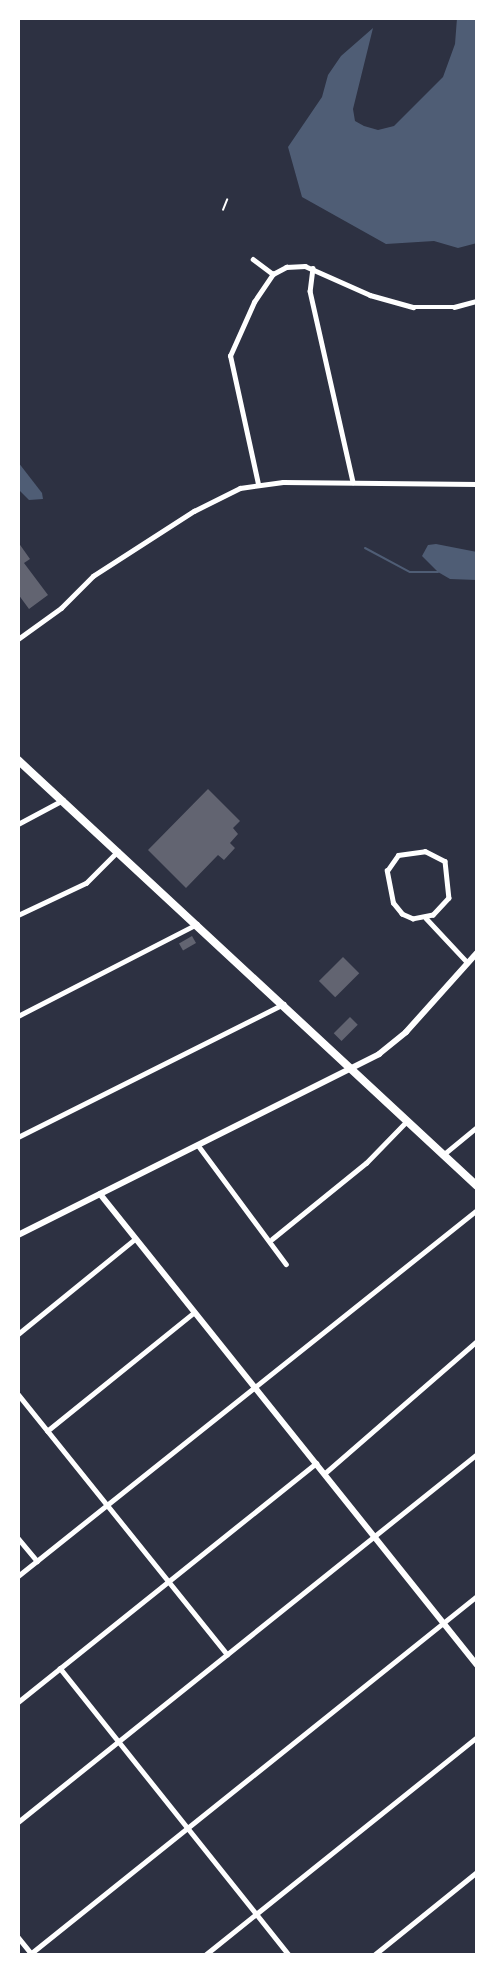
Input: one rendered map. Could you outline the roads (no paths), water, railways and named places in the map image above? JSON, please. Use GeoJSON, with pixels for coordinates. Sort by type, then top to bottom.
{"type":"FeatureCollection","features":[{"type":"Feature","properties":{"kind":"main road"},"geometry":{"type":"LineString","coordinates":[[18,760],[170,898],[477,1186]]}},
{"type":"Feature","properties":{"kind":"street"},"geometry":{"type":"LineString","coordinates":[[253,259],[273,274]]}},
{"type":"Feature","properties":{"kind":"street"},"geometry":{"type":"LineString","coordinates":[[258,484],[230,360],[244,321],[273,274],[289,266],[313,268],[370,295],[404,306],[438,308],[477,301]]}},
{"type":"Feature","properties":{"kind":"street"},"geometry":{"type":"LineString","coordinates":[[313,268],[310,291],[353,482]]}},
{"type":"Feature","properties":{"kind":"street"},"geometry":{"type":"LineString","coordinates":[[18,639],[60,608],[88,580],[219,496],[258,484],[353,482],[477,484]]}},
{"type":"Feature","properties":{"kind":"street"},"geometry":{"type":"LineString","coordinates":[[18,824],[63,800]]}},
{"type":"Feature","properties":{"kind":"street"},"geometry":{"type":"LineString","coordinates":[[18,915],[86,883],[118,851]]}},
{"type":"Feature","properties":{"kind":"street"},"geometry":{"type":"LineString","coordinates":[[426,918],[448,901],[447,866],[436,854],[409,851],[389,865],[390,895],[405,916],[426,918],[467,962]]}},
{"type":"Feature","properties":{"kind":"street"},"geometry":{"type":"LineString","coordinates":[[18,1016],[197,924]]}},
{"type":"Feature","properties":{"kind":"street"},"geometry":{"type":"LineString","coordinates":[[18,1235],[352,1068],[400,1038],[477,953]]}},
{"type":"Feature","properties":{"kind":"street"},"geometry":{"type":"LineString","coordinates":[[18,1137],[284,1004]]}},
{"type":"Feature","properties":{"kind":"street"},"geometry":{"type":"LineString","coordinates":[[272,1239],[366,1163],[407,1121]]}},
{"type":"Feature","properties":{"kind":"street"},"geometry":{"type":"LineString","coordinates":[[444,1155],[477,1127]]}},
{"type":"Feature","properties":{"kind":"street"},"geometry":{"type":"LineString","coordinates":[[198,1145],[272,1239],[286,1264]]}},
{"type":"Feature","properties":{"kind":"street"},"geometry":{"type":"LineString","coordinates":[[100,1194],[477,1665]]}},
{"type":"Feature","properties":{"kind":"street"},"geometry":{"type":"LineString","coordinates":[[18,1576],[477,1210]]}},
{"type":"Feature","properties":{"kind":"street"},"geometry":{"type":"LineString","coordinates":[[18,1334],[135,1239]]}},
{"type":"Feature","properties":{"kind":"street"},"geometry":{"type":"LineString","coordinates":[[47,1431],[194,1313]]}},
{"type":"Feature","properties":{"kind":"street"},"geometry":{"type":"LineString","coordinates":[[324,1474],[477,1341]]}},
{"type":"Feature","properties":{"kind":"street"},"geometry":{"type":"LineString","coordinates":[[18,1395],[227,1654]]}},
{"type":"Feature","properties":{"kind":"street"},"geometry":{"type":"LineString","coordinates":[[18,1822],[477,1454]]}},
{"type":"Feature","properties":{"kind":"street"},"geometry":{"type":"LineString","coordinates":[[18,1702],[315,1463]]}},
{"type":"Feature","properties":{"kind":"street"},"geometry":{"type":"LineString","coordinates":[[18,1538],[37,1561]]}},
{"type":"Feature","properties":{"kind":"street"},"geometry":{"type":"LineString","coordinates":[[18,1937],[31,1954],[477,1596]]}},
{"type":"Feature","properties":{"kind":"street"},"geometry":{"type":"LineString","coordinates":[[60,1668],[289,1955]]}},
{"type":"Feature","properties":{"kind":"street"},"geometry":{"type":"LineString","coordinates":[[205,1955],[477,1737]]}},
{"type":"Feature","properties":{"kind":"street"},"geometry":{"type":"LineString","coordinates":[[374,1955],[477,1872]]}},
{"type":"Feature","properties":{"kind":"water"},"geometry":{"type":"Polygon","coordinates":[[[457,18],[477,18],[477,243],[458,248],[434,241],[386,244],[302,197],[288,147],[322,97],[328,75],[341,56],[373,28],[353,109],[355,121],[378,130],[394,126],[443,77],[455,44],[457,18]]]}},
{"type":"Feature","properties":{"kind":"water"},"geometry":{"type":"Polygon","coordinates":[[[18,462],[42,493],[43,499],[29,500],[18,489],[18,462]]]}},
{"type":"Feature","properties":{"kind":"water"},"geometry":{"type":"Polygon","coordinates":[[[436,544],[477,552],[477,580],[450,579],[438,572],[422,556],[428,545],[436,544]]]}},
{"type":"Feature","properties":{"kind":"waterway"},"geometry":{"type":"LineString","coordinates":[[365,548],[410,572],[438,572]]}}]}
